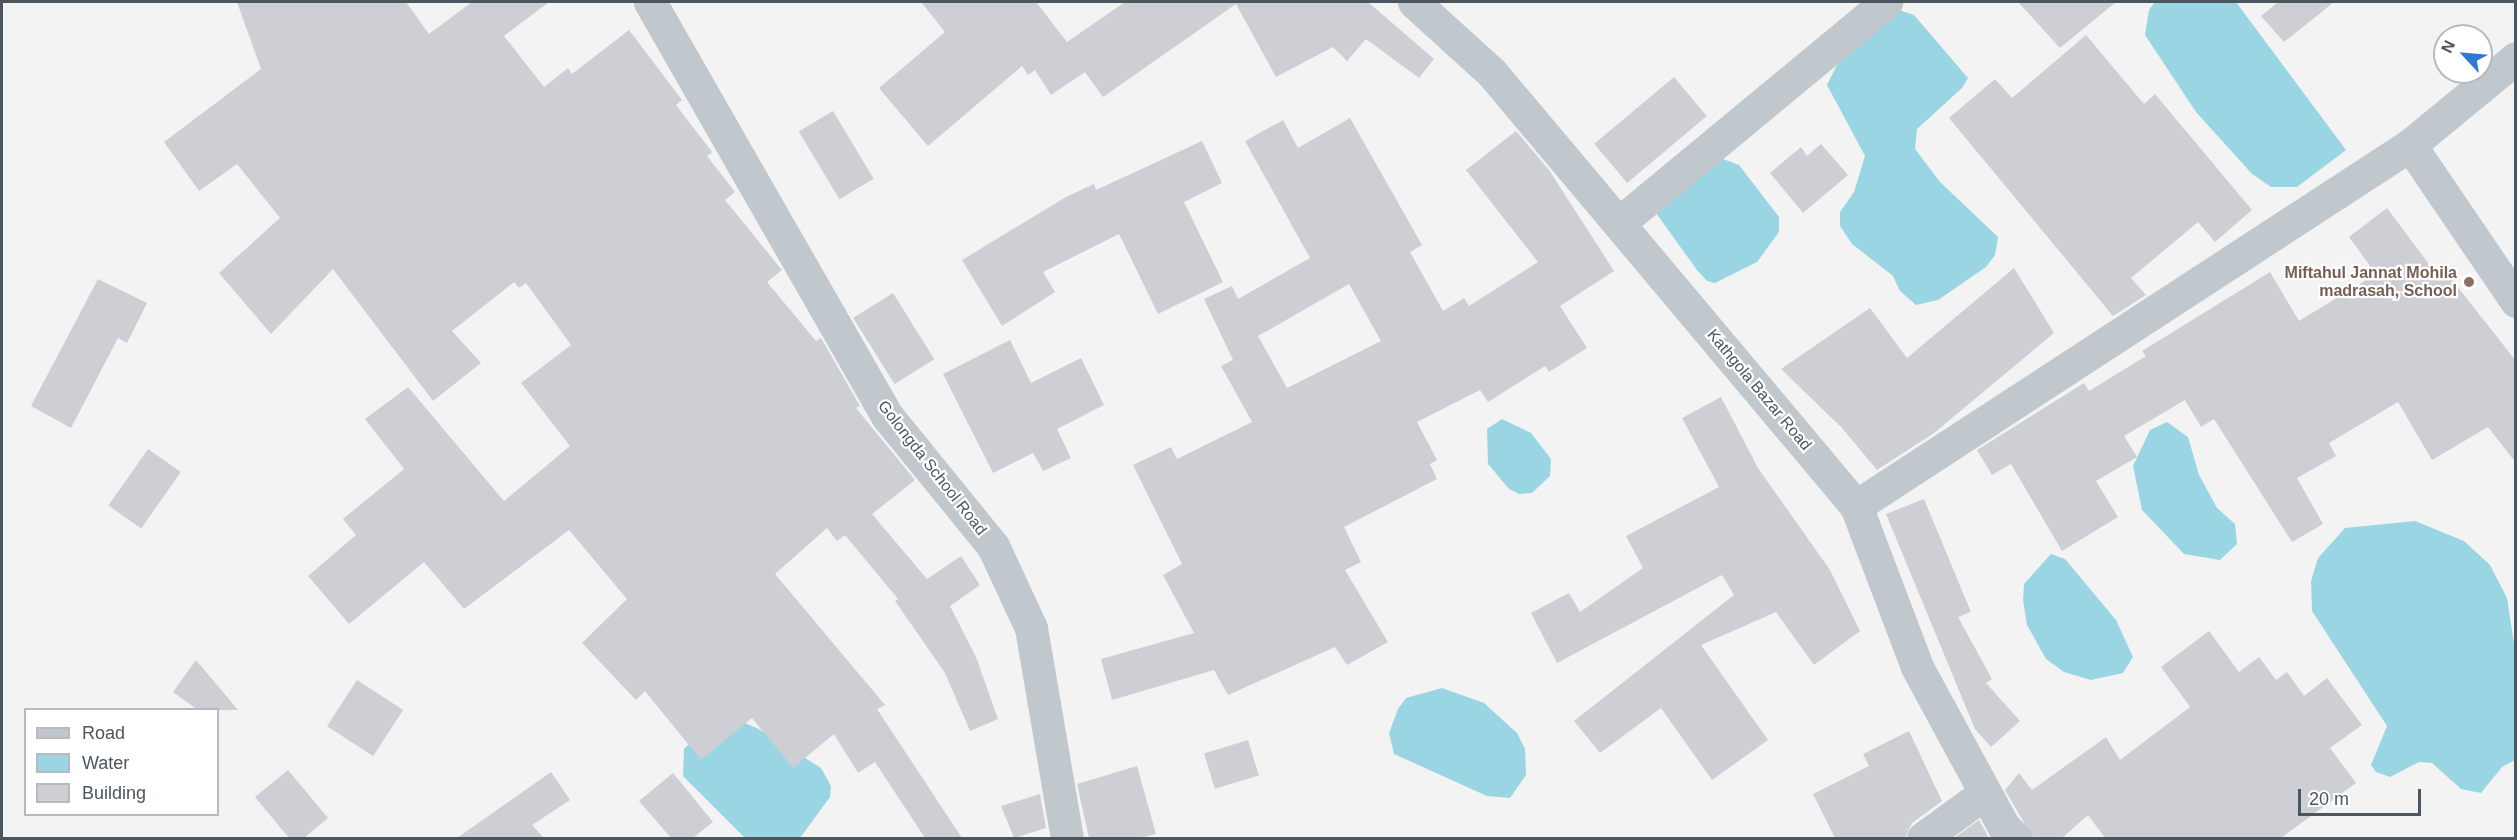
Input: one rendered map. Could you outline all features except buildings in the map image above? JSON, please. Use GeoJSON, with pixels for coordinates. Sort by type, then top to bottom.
{"type":"FeatureCollection","features":[{"type":"Feature","properties":{"kind":"street","name":"Golongda School Road"},"geometry":{"type":"LineString","coordinates":[[650,2],[888,417],[993,546],[1031,628],[1067,838]]}},
{"type":"Feature","properties":{"kind":"street","name":"Kathgola Bazar Road"},"geometry":{"type":"LineString","coordinates":[[1414,2],[1492,73],[1856,506],[1917,667],[1985,793],[2015,838]]}},
{"type":"Feature","properties":{"kind":"street"},"geometry":{"type":"LineString","coordinates":[[1619,223],[1886,2]]}},
{"type":"Feature","properties":{"kind":"street"},"geometry":{"type":"LineString","coordinates":[[1856,506],[2410,146],[2516,58]]}},
{"type":"Feature","properties":{"kind":"street"},"geometry":{"type":"LineString","coordinates":[[2410,146],[2516,301]]}},
{"type":"Feature","properties":{"kind":"street"},"geometry":{"type":"LineString","coordinates":[[1923,838],[1985,793]]}},
{"type":"Feature","properties":{"kind":"water"},"geometry":{"type":"Polygon","coordinates":[[[2155,2],[2236,2],[2346,150],[2297,187],[2271,187],[2252,174],[2196,112],[2145,35],[2149,10],[2155,2]]]}},
{"type":"Feature","properties":{"kind":"water"},"geometry":{"type":"Polygon","coordinates":[[[1899,10],[1914,15],[1968,78],[1962,88],[1917,129],[1915,149],[1940,182],[1998,237],[1995,255],[1986,267],[1938,300],[1916,305],[1900,291],[1893,276],[1852,244],[1840,226],[1840,212],[1854,192],[1865,156],[1827,85],[1838,63],[1899,10]]]}},
{"type":"Feature","properties":{"kind":"water"},"geometry":{"type":"Polygon","coordinates":[[[1723,159],[1739,165],[1779,217],[1779,232],[1757,262],[1715,283],[1707,281],[1697,270],[1656,213],[1723,159]]]}},
{"type":"Feature","properties":{"kind":"water"},"geometry":{"type":"Polygon","coordinates":[[[1502,419],[1531,433],[1551,459],[1550,476],[1532,493],[1519,494],[1509,489],[1488,464],[1487,429],[1502,419]]]}},
{"type":"Feature","properties":{"kind":"water"},"geometry":{"type":"Polygon","coordinates":[[[2167,422],[2188,437],[2199,475],[2217,508],[2235,524],[2237,544],[2220,560],[2184,554],[2142,510],[2133,466],[2150,430],[2167,422]]]}},
{"type":"Feature","properties":{"kind":"water"},"geometry":{"type":"Polygon","coordinates":[[[2415,521],[2464,541],[2490,565],[2507,598],[2515,650],[2515,760],[2502,767],[2481,793],[2461,789],[2432,763],[2419,762],[2390,777],[2376,772],[2371,765],[2387,726],[2312,611],[2311,581],[2318,558],[2345,528],[2415,521]]]}},
{"type":"Feature","properties":{"kind":"water"},"geometry":{"type":"Polygon","coordinates":[[[2051,554],[2065,559],[2116,620],[2133,657],[2123,673],[2091,680],[2064,672],[2046,659],[2027,625],[2023,600],[2024,584],[2051,554]]]}},
{"type":"Feature","properties":{"kind":"water"},"geometry":{"type":"Polygon","coordinates":[[[1442,688],[1484,703],[1517,733],[1525,749],[1526,775],[1510,798],[1487,796],[1394,754],[1389,733],[1398,709],[1406,698],[1442,688]]]}},
{"type":"Feature","properties":{"kind":"water"},"geometry":{"type":"Polygon","coordinates":[[[727,716],[757,728],[821,768],[831,786],[830,797],[800,838],[745,838],[683,776],[684,749],[708,724],[727,716]]]}},
{"type":"Feature","properties":{"kind":"place","name":"Miftahul Jannat Mohila madrasah, School"},"geometry":{"type":"Point","coordinates":[2469,282]}}]}
